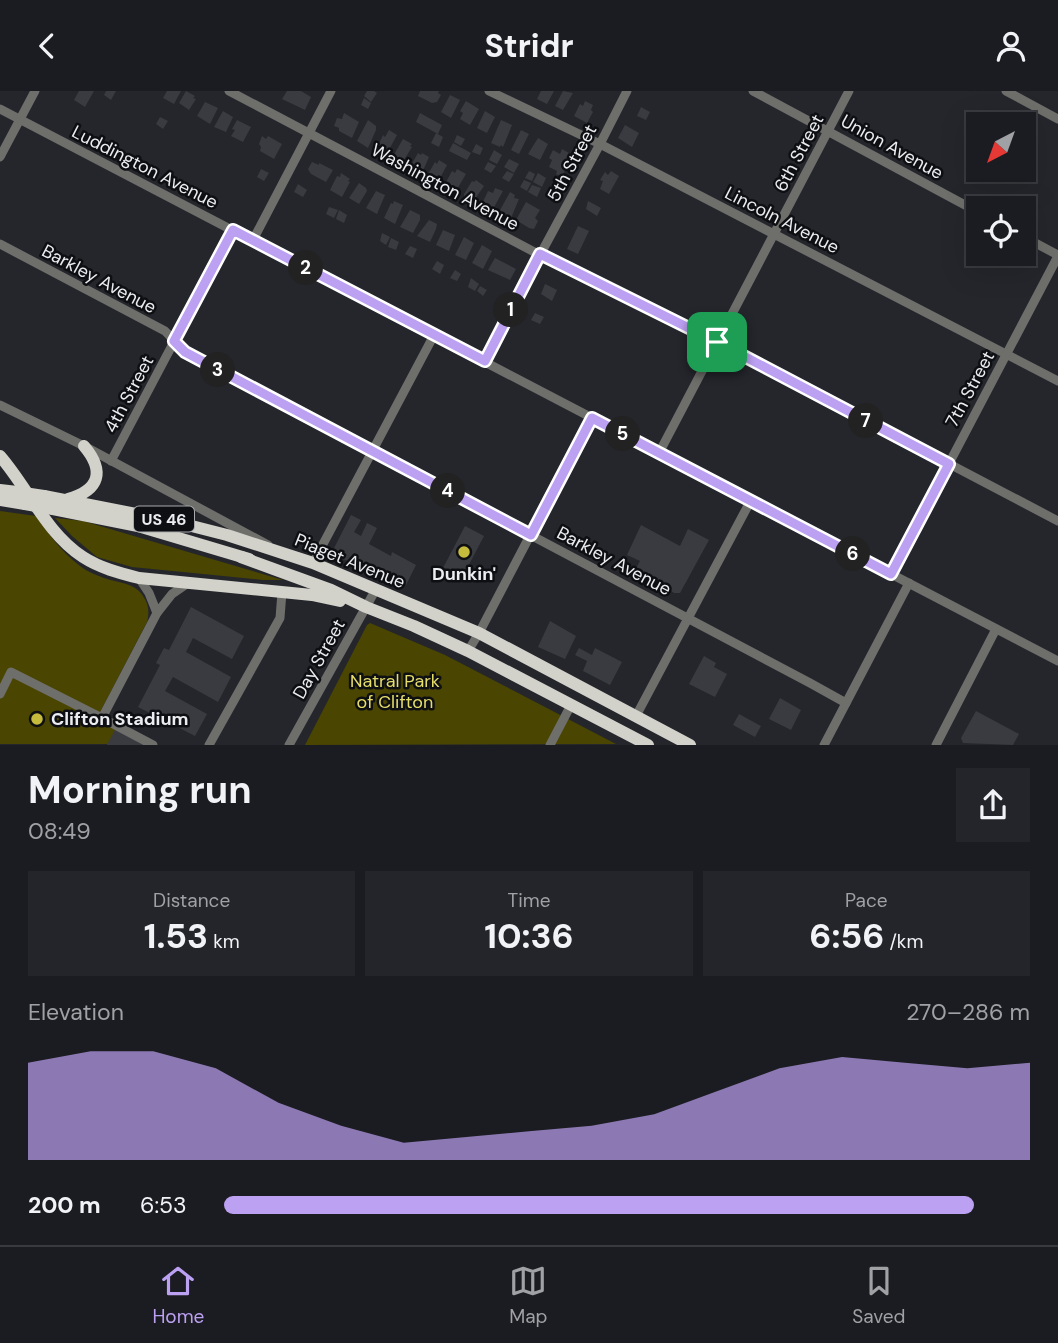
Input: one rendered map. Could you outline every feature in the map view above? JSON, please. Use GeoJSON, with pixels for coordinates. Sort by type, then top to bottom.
{"type":"FeatureCollection","features":[{"type":"Feature","properties":{"kind":"highway"},"geometry":{"type":"LineString","coordinates":[[0,445],[73,542],[98,560],[126,568],[139,579]]}},
{"type":"Feature","properties":{"kind":"highway"},"geometry":{"type":"LineString","coordinates":[[66,500],[90,490],[97,479],[93,457],[84,446]]}},
{"type":"Feature","properties":{"kind":"highway"},"geometry":{"type":"LineString","coordinates":[[0,456],[52,527],[74,551],[112,572],[139,579],[312,594],[366,607]]}},
{"type":"Feature","properties":{"kind":"highway","name":"US 46"},"geometry":{"type":"LineString","coordinates":[[0,490],[172,521],[282,553]]}},
{"type":"Feature","properties":{"kind":"highway","name":"US 46"},"geometry":{"type":"LineString","coordinates":[[0,500],[138,527],[241,557]]}},
{"type":"Feature","properties":{"kind":"highway","name":"Piaget Avenue"},"geometry":{"type":"LineString","coordinates":[[282,553],[313,563],[479,633],[690,744]]}},
{"type":"Feature","properties":{"kind":"highway"},"geometry":{"type":"LineString","coordinates":[[241,557],[305,572],[313,563]]}},
{"type":"Feature","properties":{"kind":"highway","name":"Piaget Avenue"},"geometry":{"type":"LineString","coordinates":[[241,557],[331,590],[414,625],[648,744]]}},
{"type":"Feature","properties":{"kind":"street"},"geometry":{"type":"LineString","coordinates":[[0,157],[35,91]]}},
{"type":"Feature","properties":{"kind":"street","name":"Washington Avenue"},"geometry":{"type":"LineString","coordinates":[[229,91],[307,134],[717,342],[1058,521]]}},
{"type":"Feature","properties":{"kind":"street"},"geometry":{"type":"LineString","coordinates":[[253,240],[331,91]]}},
{"type":"Feature","properties":{"kind":"street","name":"Lincoln Avenue"},"geometry":{"type":"LineString","coordinates":[[489,91],[600,144],[1058,381]]}},
{"type":"Feature","properties":{"kind":"street","name":"5th Street"},"geometry":{"type":"LineString","coordinates":[[485,361],[627,91]]}},
{"type":"Feature","properties":{"kind":"street","name":"Union Avenue"},"geometry":{"type":"LineString","coordinates":[[753,91],[966,205]]}},
{"type":"Feature","properties":{"kind":"street","name":"6th Street"},"geometry":{"type":"LineString","coordinates":[[659,453],[849,91]]}},
{"type":"Feature","properties":{"kind":"street"},"geometry":{"type":"LineString","coordinates":[[1006,91],[1058,119]]}},
{"type":"Feature","properties":{"kind":"street","name":"Luddington Avenue"},"geometry":{"type":"LineString","coordinates":[[0,109],[1058,661]]}},
{"type":"Feature","properties":{"kind":"street","name":"4th Street"},"geometry":{"type":"LineString","coordinates":[[111,461],[233,230]]}},
{"type":"Feature","properties":{"kind":"street","name":"Barkley Avenue"},"geometry":{"type":"LineString","coordinates":[[0,244],[165,331],[185,352],[846,703]]}},
{"type":"Feature","properties":{"kind":"street"},"geometry":{"type":"LineString","coordinates":[[1036,244],[1058,256]]}},
{"type":"Feature","properties":{"kind":"street","name":"7th Street"},"geometry":{"type":"LineString","coordinates":[[891,574],[1058,256]]}},
{"type":"Feature","properties":{"kind":"street"},"geometry":{"type":"LineString","coordinates":[[313,563],[434,335]]}},
{"type":"Feature","properties":{"kind":"street","name":"Piaget Avenue"},"geometry":{"type":"LineString","coordinates":[[0,405],[84,446],[282,553]]}},
{"type":"Feature","properties":{"kind":"street"},"geometry":{"type":"LineString","coordinates":[[468,651],[592,418]]}},
{"type":"Feature","properties":{"kind":"street"},"geometry":{"type":"LineString","coordinates":[[636,716],[751,500]]}},
{"type":"Feature","properties":{"kind":"street"},"geometry":{"type":"LineString","coordinates":[[139,579],[149,593],[157,614]]}},
{"type":"Feature","properties":{"kind":"street"},"geometry":{"type":"LineString","coordinates":[[102,718],[157,614],[172,594],[188,583]]}},
{"type":"Feature","properties":{"kind":"street"},"geometry":{"type":"LineString","coordinates":[[824,744],[909,583]]}},
{"type":"Feature","properties":{"kind":"street","name":"Day Street"},"geometry":{"type":"LineString","coordinates":[[289,744],[376,589]]}},
{"type":"Feature","properties":{"kind":"street"},"geometry":{"type":"LineString","coordinates":[[209,744],[280,618],[282,592]]}},
{"type":"Feature","properties":{"kind":"street"},"geometry":{"type":"LineString","coordinates":[[936,744],[996,629]]}},
{"type":"Feature","properties":{"kind":"street"},"geometry":{"type":"LineString","coordinates":[[0,694],[11,672],[153,744]]}},
{"type":"Feature","properties":{"kind":"street"},"geometry":{"type":"LineString","coordinates":[[550,744],[571,705]]}},
{"type":"Feature","properties":{"kind":"green space"},"geometry":{"type":"Polygon","coordinates":[[[0,511],[36,516],[61,549],[82,568],[134,587],[146,601],[147,622],[97,718],[146,744],[0,744],[0,511]]]}},
{"type":"Feature","properties":{"kind":"green space"},"geometry":{"type":"Polygon","coordinates":[[[55,518],[83,521],[283,580],[132,567],[97,557],[55,518]]]}},
{"type":"Feature","properties":{"kind":"green space","name":"Natral Park of Clifton"},"geometry":{"type":"Polygon","coordinates":[[[370,623],[445,655],[616,744],[305,745],[370,623]]]}},
{"type":"Feature","properties":{"kind":"building"},"geometry":{"type":"Polygon","coordinates":[[[79,91],[94,91],[85,107],[74,100],[79,91]]]}},
{"type":"Feature","properties":{"kind":"building"},"geometry":{"type":"Polygon","coordinates":[[[106,91],[116,91],[111,100],[104,95],[106,91]]]}},
{"type":"Feature","properties":{"kind":"building"},"geometry":{"type":"Polygon","coordinates":[[[167,91],[181,91],[174,104],[163,98],[167,91]]]}},
{"type":"Feature","properties":{"kind":"building"},"geometry":{"type":"Polygon","coordinates":[[[186,91],[196,99],[189,110],[179,103],[186,91]]]}},
{"type":"Feature","properties":{"kind":"building"},"geometry":{"type":"Polygon","coordinates":[[[287,91],[301,91],[311,97],[305,110],[282,99],[287,91]]]}},
{"type":"Feature","properties":{"kind":"building"},"geometry":{"type":"Polygon","coordinates":[[[367,91],[377,93],[371,102],[364,96],[367,91]]]}},
{"type":"Feature","properties":{"kind":"building"},"geometry":{"type":"Polygon","coordinates":[[[420,91],[439,91],[441,95],[437,102],[432,103],[418,96],[420,91]]]}},
{"type":"Feature","properties":{"kind":"building"},"geometry":{"type":"Polygon","coordinates":[[[541,91],[554,91],[547,104],[537,99],[541,91]]]}},
{"type":"Feature","properties":{"kind":"building"},"geometry":{"type":"Polygon","coordinates":[[[563,91],[573,93],[563,110],[555,106],[563,91]]]}},
{"type":"Feature","properties":{"kind":"building"},"geometry":{"type":"Polygon","coordinates":[[[450,95],[460,100],[451,118],[441,112],[450,95]]]}},
{"type":"Feature","properties":{"kind":"building"},"geometry":{"type":"Polygon","coordinates":[[[364,98],[371,103],[368,109],[361,105],[364,98]]]}},
{"type":"Feature","properties":{"kind":"building"},"geometry":{"type":"Polygon","coordinates":[[[466,101],[479,109],[470,125],[460,119],[463,113],[460,111],[466,101]]]}},
{"type":"Feature","properties":{"kind":"building"},"geometry":{"type":"Polygon","coordinates":[[[585,101],[593,105],[593,112],[587,123],[574,116],[580,104],[583,106],[585,101]]]}},
{"type":"Feature","properties":{"kind":"building"},"geometry":{"type":"Polygon","coordinates":[[[205,102],[218,108],[210,124],[197,116],[205,102]]]}},
{"type":"Feature","properties":{"kind":"building"},"geometry":{"type":"Polygon","coordinates":[[[641,107],[650,112],[646,120],[637,116],[641,107]]]}},
{"type":"Feature","properties":{"kind":"building"},"geometry":{"type":"Polygon","coordinates":[[[223,111],[233,117],[226,132],[214,127],[223,111]]]}},
{"type":"Feature","properties":{"kind":"building"},"geometry":{"type":"Polygon","coordinates":[[[485,111],[495,117],[487,133],[477,128],[485,111]]]}},
{"type":"Feature","properties":{"kind":"building"},"geometry":{"type":"Polygon","coordinates":[[[344,113],[359,122],[352,138],[334,126],[337,118],[342,119],[344,113]]]}},
{"type":"Feature","properties":{"kind":"building"},"geometry":{"type":"Polygon","coordinates":[[[420,113],[442,125],[438,134],[416,122],[420,113]]]}},
{"type":"Feature","properties":{"kind":"building"},"geometry":{"type":"Polygon","coordinates":[[[160,117],[168,121],[163,129],[156,124],[160,117]]]}},
{"type":"Feature","properties":{"kind":"building"},"geometry":{"type":"Polygon","coordinates":[[[237,120],[251,127],[243,142],[231,136],[237,120]]]}},
{"type":"Feature","properties":{"kind":"building"},"geometry":{"type":"Polygon","coordinates":[[[368,120],[376,126],[376,130],[368,148],[357,141],[368,120]]]}},
{"type":"Feature","properties":{"kind":"building"},"geometry":{"type":"Polygon","coordinates":[[[501,120],[512,125],[503,147],[491,143],[501,120]]]}},
{"type":"Feature","properties":{"kind":"building"},"geometry":{"type":"Polygon","coordinates":[[[625,125],[639,133],[632,147],[618,138],[625,125]]]}},
{"type":"Feature","properties":{"kind":"building"},"geometry":{"type":"Polygon","coordinates":[[[389,130],[397,135],[385,157],[376,150],[383,135],[385,137],[389,130]]]}},
{"type":"Feature","properties":{"kind":"building"},"geometry":{"type":"Polygon","coordinates":[[[521,130],[529,134],[519,154],[511,150],[521,130]]]}},
{"type":"Feature","properties":{"kind":"building"},"geometry":{"type":"Polygon","coordinates":[[[436,133],[443,137],[439,147],[431,143],[436,133]]]}},
{"type":"Feature","properties":{"kind":"building"},"geometry":{"type":"Polygon","coordinates":[[[457,135],[465,139],[461,146],[454,142],[457,135]]]}},
{"type":"Feature","properties":{"kind":"building"},"geometry":{"type":"Polygon","coordinates":[[[262,136],[266,139],[268,136],[282,144],[274,159],[260,151],[262,136]]]}},
{"type":"Feature","properties":{"kind":"building"},"geometry":{"type":"Polygon","coordinates":[[[538,138],[548,144],[540,160],[528,154],[538,138]]]}},
{"type":"Feature","properties":{"kind":"building"},"geometry":{"type":"Polygon","coordinates":[[[403,139],[412,144],[412,147],[401,165],[392,158],[403,139]]]}},
{"type":"Feature","properties":{"kind":"building"},"geometry":{"type":"Polygon","coordinates":[[[453,143],[471,153],[467,160],[449,151],[453,143]]]}},
{"type":"Feature","properties":{"kind":"building"},"geometry":{"type":"Polygon","coordinates":[[[476,144],[483,148],[480,155],[472,152],[476,144]]]}},
{"type":"Feature","properties":{"kind":"building"},"geometry":{"type":"Polygon","coordinates":[[[562,149],[569,153],[567,158],[570,160],[562,177],[549,167],[552,160],[549,158],[553,150],[560,154],[562,149]]]}},
{"type":"Feature","properties":{"kind":"building"},"geometry":{"type":"Polygon","coordinates":[[[494,150],[502,155],[497,164],[489,160],[494,150]]]}},
{"type":"Feature","properties":{"kind":"building"},"geometry":{"type":"Polygon","coordinates":[[[418,153],[429,157],[420,175],[410,167],[418,153]]]}},
{"type":"Feature","properties":{"kind":"building"},"geometry":{"type":"Polygon","coordinates":[[[509,159],[519,164],[514,173],[504,167],[509,159]]]}},
{"type":"Feature","properties":{"kind":"building"},"geometry":{"type":"Polygon","coordinates":[[[439,160],[447,165],[438,182],[428,179],[427,176],[439,160]]]}},
{"type":"Feature","properties":{"kind":"building"},"geometry":{"type":"Polygon","coordinates":[[[312,162],[333,170],[326,182],[311,174],[308,169],[312,162]]]}},
{"type":"Feature","properties":{"kind":"building"},"geometry":{"type":"Polygon","coordinates":[[[488,162],[496,166],[491,173],[484,169],[488,162]]]}},
{"type":"Feature","properties":{"kind":"building"},"geometry":{"type":"Polygon","coordinates":[[[261,169],[269,173],[264,181],[257,177],[261,169]]]}},
{"type":"Feature","properties":{"kind":"building"},"geometry":{"type":"Polygon","coordinates":[[[457,169],[466,174],[453,192],[445,184],[452,171],[455,173],[457,169]]]}},
{"type":"Feature","properties":{"kind":"building"},"geometry":{"type":"Polygon","coordinates":[[[507,171],[514,174],[509,182],[502,178],[507,171]]]}},
{"type":"Feature","properties":{"kind":"building"},"geometry":{"type":"Polygon","coordinates":[[[529,171],[535,174],[532,181],[525,178],[529,171]]]}},
{"type":"Feature","properties":{"kind":"building"},"geometry":{"type":"Polygon","coordinates":[[[611,171],[619,176],[609,194],[600,189],[603,181],[600,180],[605,172],[608,175],[611,171]]]}},
{"type":"Feature","properties":{"kind":"building"},"geometry":{"type":"Polygon","coordinates":[[[341,173],[350,179],[342,197],[330,190],[341,173]]]}},
{"type":"Feature","properties":{"kind":"building"},"geometry":{"type":"Polygon","coordinates":[[[538,173],[546,178],[542,187],[533,182],[538,173]]]}},
{"type":"Feature","properties":{"kind":"building"},"geometry":{"type":"Polygon","coordinates":[[[476,180],[484,186],[473,202],[464,197],[464,194],[472,181],[476,180]]]}},
{"type":"Feature","properties":{"kind":"building"},"geometry":{"type":"Polygon","coordinates":[[[524,180],[531,183],[527,191],[520,187],[524,180]]]}},
{"type":"Feature","properties":{"kind":"building"},"geometry":{"type":"Polygon","coordinates":[[[359,183],[367,191],[359,204],[349,198],[359,183]]]}},
{"type":"Feature","properties":{"kind":"building"},"geometry":{"type":"Polygon","coordinates":[[[298,184],[307,190],[303,197],[294,192],[298,184]]]}},
{"type":"Feature","properties":{"kind":"building"},"geometry":{"type":"Polygon","coordinates":[[[532,185],[541,188],[537,197],[528,192],[532,185]]]}},
{"type":"Feature","properties":{"kind":"building"},"geometry":{"type":"Polygon","coordinates":[[[495,188],[503,191],[492,211],[482,207],[482,204],[488,191],[493,193],[495,188]]]}},
{"type":"Feature","properties":{"kind":"building"},"geometry":{"type":"Polygon","coordinates":[[[376,191],[385,195],[377,214],[366,208],[376,191]]]}},
{"type":"Feature","properties":{"kind":"building"},"geometry":{"type":"Polygon","coordinates":[[[510,192],[515,195],[514,198],[519,199],[509,219],[499,212],[510,192]]]}},
{"type":"Feature","properties":{"kind":"building"},"geometry":{"type":"Polygon","coordinates":[[[394,201],[403,205],[395,224],[384,218],[394,201]]]}},
{"type":"Feature","properties":{"kind":"building"},"geometry":{"type":"Polygon","coordinates":[[[588,201],[601,208],[597,216],[586,209],[588,201]]]}},
{"type":"Feature","properties":{"kind":"building"},"geometry":{"type":"Polygon","coordinates":[[[526,202],[540,210],[535,218],[538,221],[534,229],[516,220],[526,202]]]}},
{"type":"Feature","properties":{"kind":"building"},"geometry":{"type":"Polygon","coordinates":[[[329,207],[338,210],[334,218],[326,214],[329,207]]]}},
{"type":"Feature","properties":{"kind":"building"},"geometry":{"type":"Polygon","coordinates":[[[339,210],[347,215],[344,223],[336,219],[339,210]]]}},
{"type":"Feature","properties":{"kind":"building"},"geometry":{"type":"Polygon","coordinates":[[[410,210],[420,215],[413,233],[400,227],[410,210]]]}},
{"type":"Feature","properties":{"kind":"building"},"geometry":{"type":"Polygon","coordinates":[[[429,220],[437,224],[430,242],[417,236],[429,220]]]}},
{"type":"Feature","properties":{"kind":"building"},"geometry":{"type":"Polygon","coordinates":[[[578,226],[589,231],[578,254],[567,249],[578,226]]]}},
{"type":"Feature","properties":{"kind":"building"},"geometry":{"type":"Polygon","coordinates":[[[443,230],[455,235],[449,251],[436,245],[443,230]]]}},
{"type":"Feature","properties":{"kind":"building"},"geometry":{"type":"Polygon","coordinates":[[[382,233],[390,237],[386,245],[380,241],[382,233]]]}},
{"type":"Feature","properties":{"kind":"building"},"geometry":{"type":"Polygon","coordinates":[[[464,237],[474,243],[466,260],[455,255],[464,237]]]}},
{"type":"Feature","properties":{"kind":"building"},"geometry":{"type":"Polygon","coordinates":[[[391,238],[399,242],[396,250],[388,247],[391,238]]]}},
{"type":"Feature","properties":{"kind":"building"},"geometry":{"type":"Polygon","coordinates":[[[482,245],[492,251],[483,269],[472,263],[482,245]]]}},
{"type":"Feature","properties":{"kind":"building"},"geometry":{"type":"Polygon","coordinates":[[[410,246],[417,249],[413,258],[405,254],[410,246]]]}},
{"type":"Feature","properties":{"kind":"building"},"geometry":{"type":"Polygon","coordinates":[[[495,258],[516,269],[510,280],[488,270],[495,258]]]}},
{"type":"Feature","properties":{"kind":"building"},"geometry":{"type":"Polygon","coordinates":[[[437,261],[444,265],[440,274],[432,269],[437,261]]]}},
{"type":"Feature","properties":{"kind":"building"},"geometry":{"type":"Polygon","coordinates":[[[455,270],[461,274],[457,281],[450,278],[455,270]]]}},
{"type":"Feature","properties":{"kind":"building"},"geometry":{"type":"Polygon","coordinates":[[[471,278],[479,284],[475,291],[468,287],[471,278]]]}},
{"type":"Feature","properties":{"kind":"building"},"geometry":{"type":"Polygon","coordinates":[[[545,284],[557,290],[552,301],[541,294],[545,284]]]}},
{"type":"Feature","properties":{"kind":"building"},"geometry":{"type":"Polygon","coordinates":[[[480,286],[487,290],[483,296],[477,291],[480,286]]]}},
{"type":"Feature","properties":{"kind":"building"},"geometry":{"type":"Polygon","coordinates":[[[535,313],[544,317],[540,324],[531,320],[535,313]]]}},
{"type":"Feature","properties":{"kind":"building"},"geometry":{"type":"Polygon","coordinates":[[[351,515],[361,520],[354,532],[361,536],[367,523],[377,528],[369,544],[416,565],[406,585],[333,555],[332,552],[351,515]]]}},
{"type":"Feature","properties":{"kind":"building"},"geometry":{"type":"Polygon","coordinates":[[[641,525],[680,546],[688,529],[709,540],[680,593],[674,593],[635,570],[640,561],[627,555],[641,525]]]}},
{"type":"Feature","properties":{"kind":"building","name":"Dunkin'"},"geometry":{"type":"Polygon","coordinates":[[[465,526],[484,536],[462,578],[443,568],[465,526]]]}},
{"type":"Feature","properties":{"kind":"building"},"geometry":{"type":"Polygon","coordinates":[[[191,607],[244,636],[232,659],[193,638],[186,652],[231,677],[218,702],[173,677],[165,691],[207,714],[195,736],[138,707],[160,665],[156,663],[164,648],[169,650],[191,607]]]}},
{"type":"Feature","properties":{"kind":"building"},"geometry":{"type":"Polygon","coordinates":[[[550,621],[576,636],[565,659],[538,647],[550,621]]]}},
{"type":"Feature","properties":{"kind":"building"},"geometry":{"type":"Polygon","coordinates":[[[579,648],[592,655],[595,648],[622,662],[610,685],[583,671],[587,661],[575,655],[579,648]]]}},
{"type":"Feature","properties":{"kind":"building"},"geometry":{"type":"Polygon","coordinates":[[[704,656],[716,663],[714,667],[727,674],[715,697],[689,684],[704,656]]]}},
{"type":"Feature","properties":{"kind":"building"},"geometry":{"type":"Polygon","coordinates":[[[780,698],[801,710],[791,730],[769,719],[780,698]]]}},
{"type":"Feature","properties":{"kind":"building"},"geometry":{"type":"Polygon","coordinates":[[[976,711],[1019,734],[1013,745],[963,743],[961,738],[976,711]]]}},
{"type":"Feature","properties":{"kind":"building"},"geometry":{"type":"Polygon","coordinates":[[[739,714],[761,726],[755,737],[733,725],[739,714]]]}},
{"type":"Feature","properties":{"kind":"building"},"geometry":{"type":"Polygon","coordinates":[[[116,728],[146,745],[107,745],[116,728]]]}},
{"type":"Feature","properties":{"kind":"place","name":"Dunkin'"},"geometry":{"type":"Point","coordinates":[464,552]}},
{"type":"Feature","properties":{"kind":"place","name":"Clifton Stadium"},"geometry":{"type":"Point","coordinates":[37,719]}},
{"type":"Feature","properties":{"kind":"route"},"geometry":{"type":"LineString","coordinates":[[233,230],[485,361],[540,254],[717,342],[949,464],[891,574],[592,418],[531,535],[185,352],[174,341],[233,230]]}}]}
